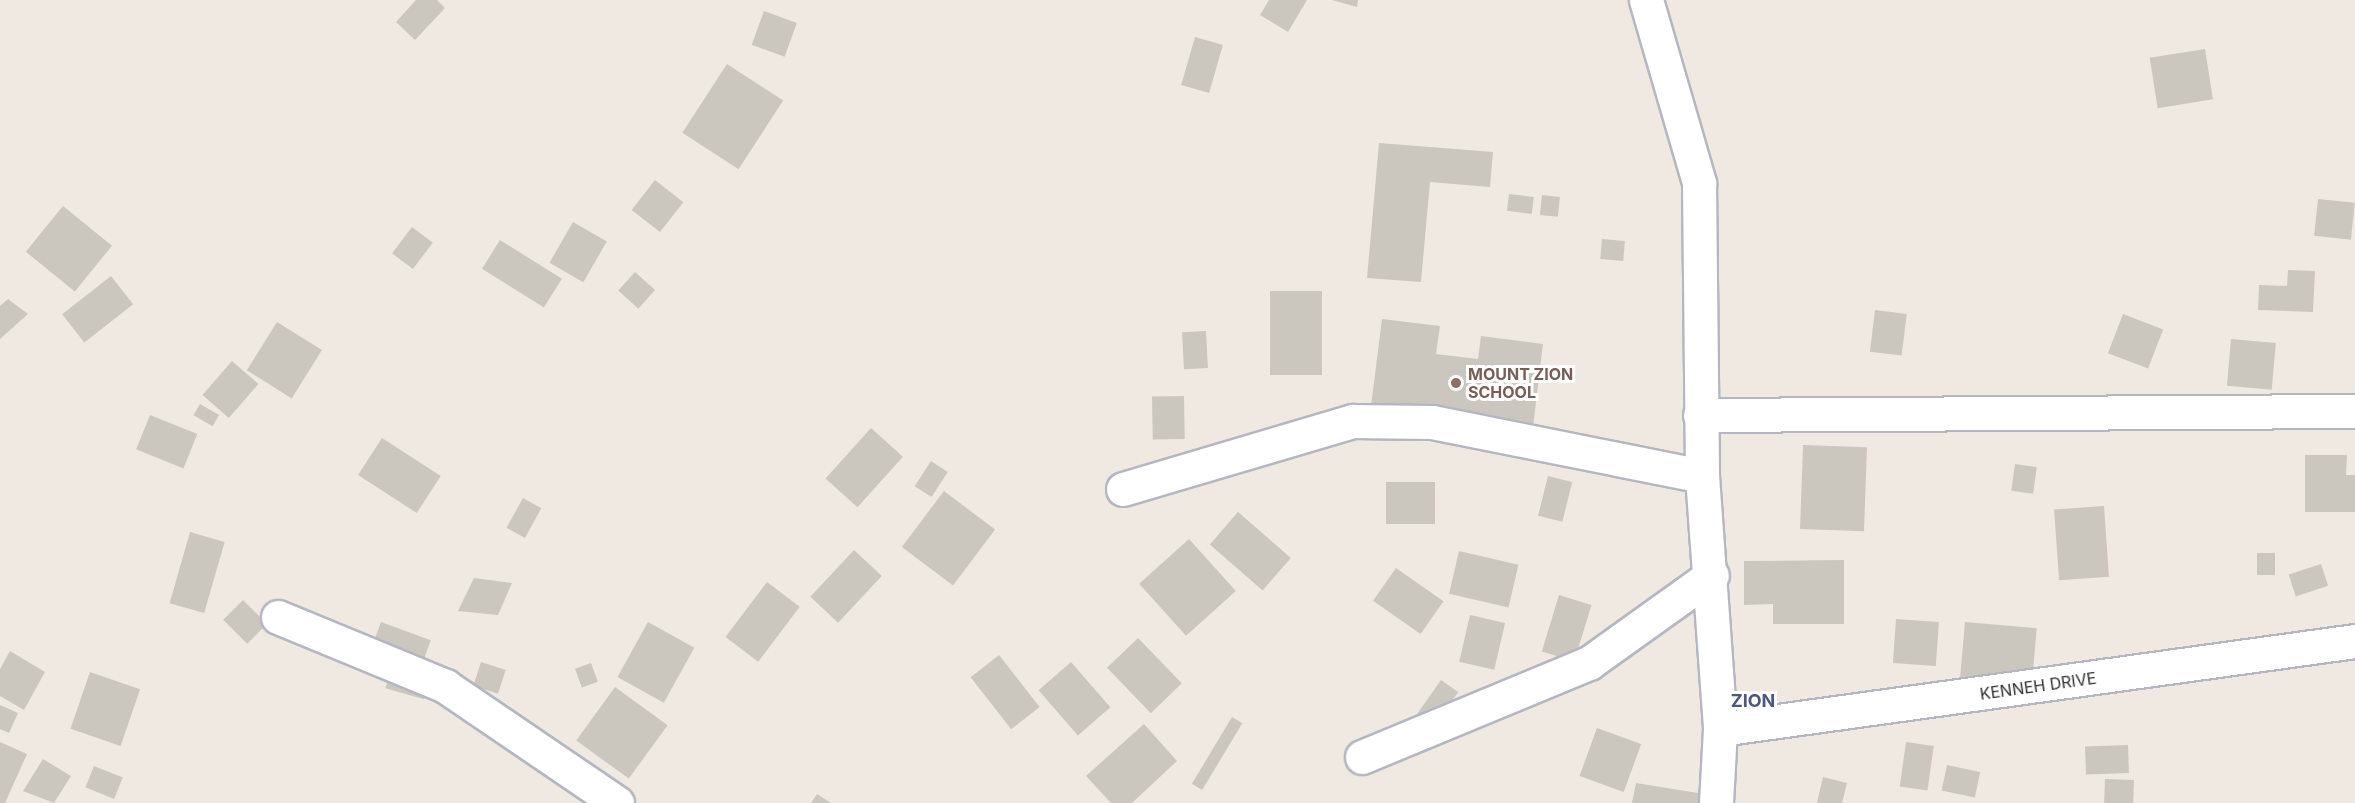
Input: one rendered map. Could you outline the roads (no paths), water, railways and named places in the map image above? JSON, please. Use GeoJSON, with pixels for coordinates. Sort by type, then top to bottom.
{"type":"FeatureCollection","features":[{"type":"Feature","properties":{"kind":"street"},"geometry":{"type":"LineString","coordinates":[[1646,0],[1699,183],[1702,476],[1712,576],[1720,729],[1716,803]]}},
{"type":"Feature","properties":{"kind":"street"},"geometry":{"type":"LineString","coordinates":[[1700,415],[2355,411]]}},
{"type":"Feature","properties":{"kind":"street"},"geometry":{"type":"LineString","coordinates":[[1123,489],[1353,420],[1432,422],[1702,476]]}},
{"type":"Feature","properties":{"kind":"street"},"geometry":{"type":"LineString","coordinates":[[1362,757],[1589,663],[1712,576]]}},
{"type":"Feature","properties":{"kind":"street"},"geometry":{"type":"LineString","coordinates":[[278,617],[445,686],[617,803]]}},
{"type":"Feature","properties":{"kind":"street","name":"KENNEH DRIVE"},"geometry":{"type":"LineString","coordinates":[[1720,729],[2355,641]]}},
{"type":"Feature","properties":{"kind":"place","name":"MOUNT ZION SCHOOL"},"geometry":{"type":"Point","coordinates":[1456,383]}},
{"type":"Feature","properties":{"kind":"district","name":"ZION"},"geometry":{"type":"Point","coordinates":[1753,701]}}]}
